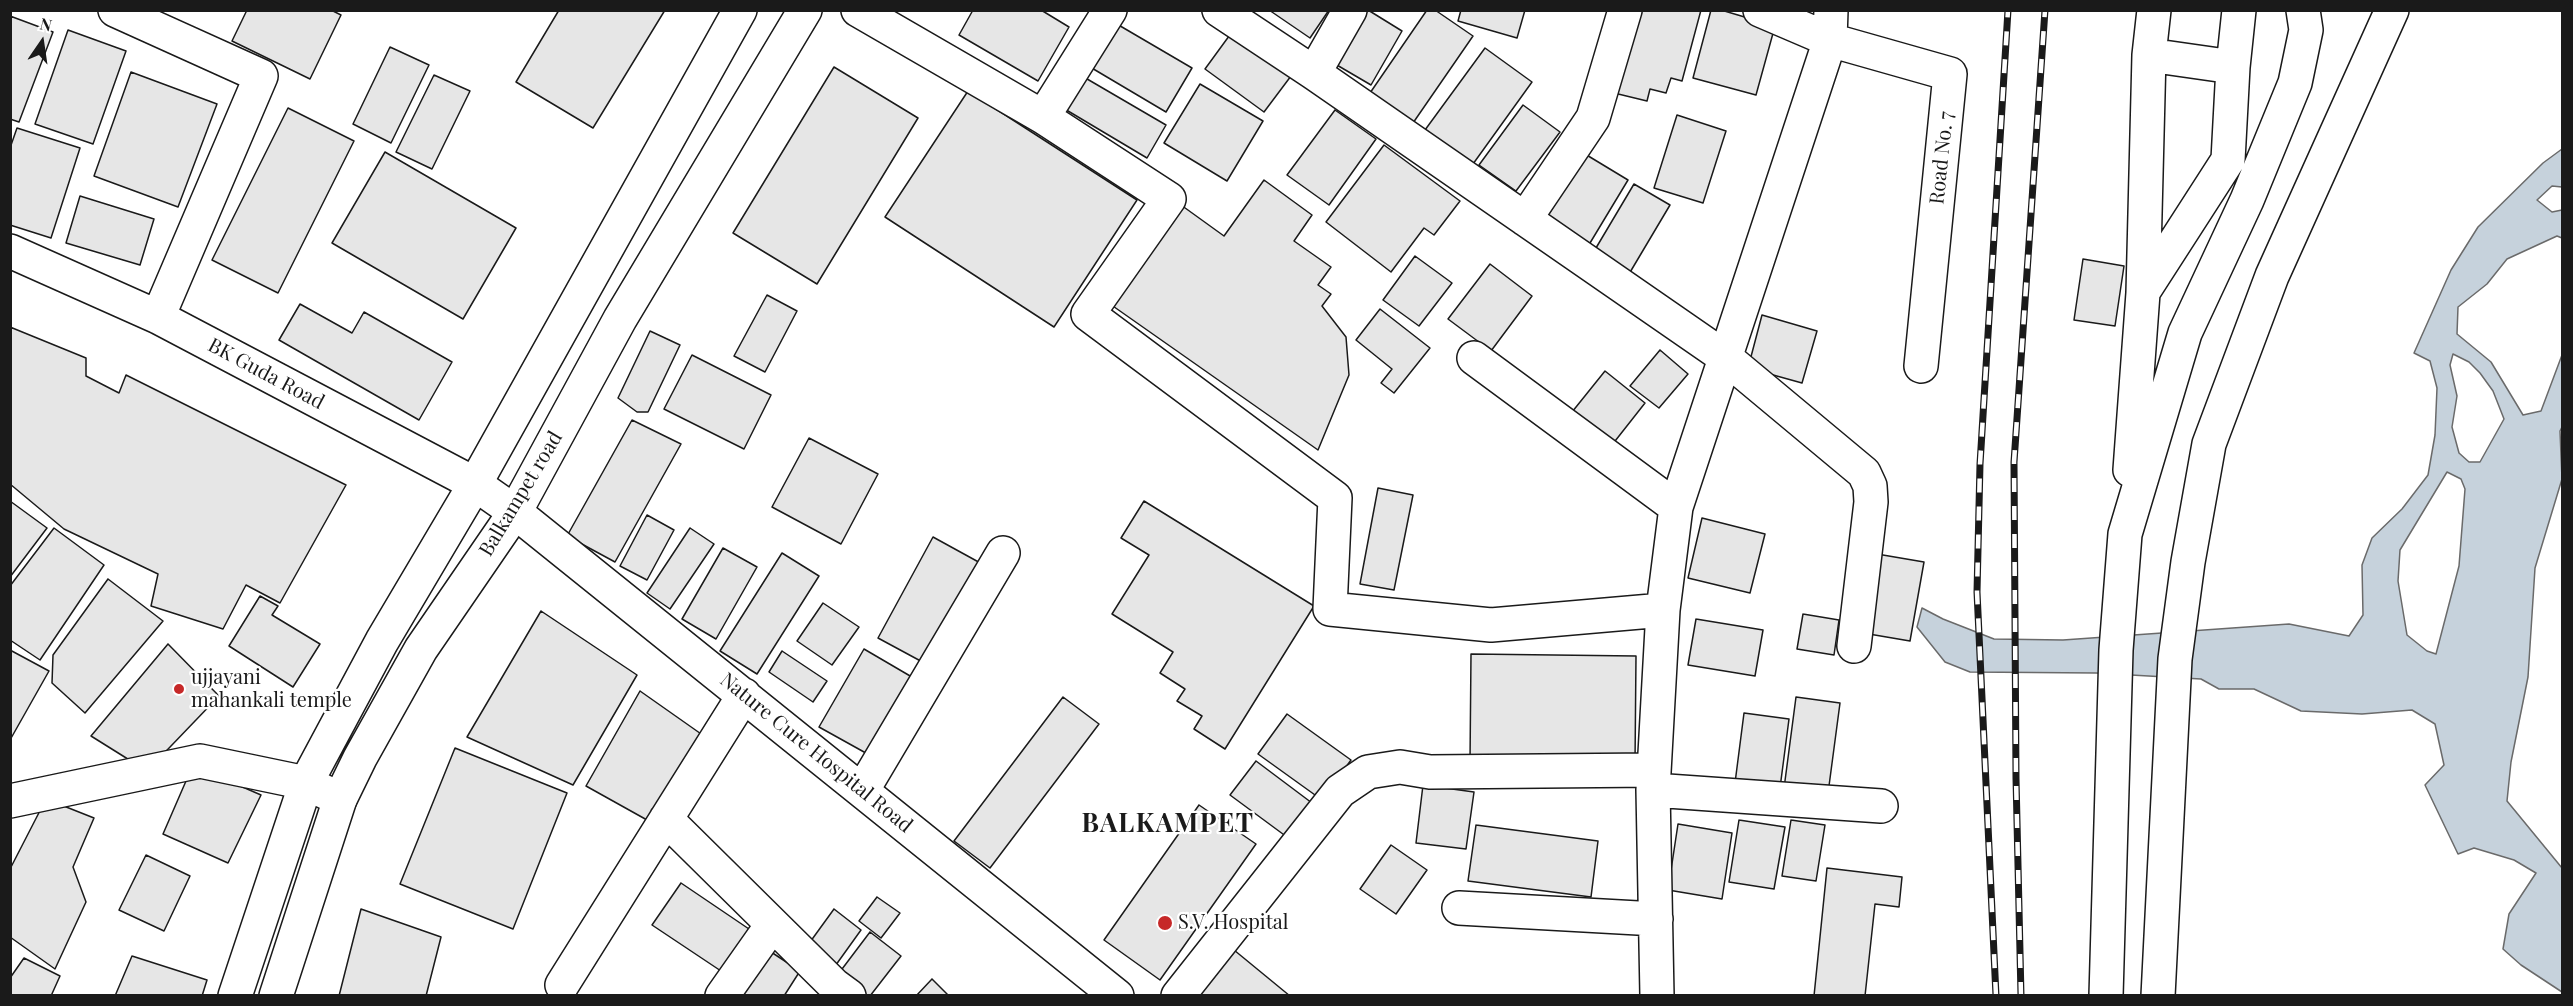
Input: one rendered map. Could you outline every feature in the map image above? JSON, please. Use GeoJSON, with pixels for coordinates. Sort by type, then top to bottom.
{"type":"FeatureCollection","features":[{"type":"Feature","properties":{"kind":"street"},"geometry":{"type":"LineString","coordinates":[[115,10],[261,76],[158,317]]}},
{"type":"Feature","properties":{"kind":"street"},"geometry":{"type":"LineString","coordinates":[[235,996],[306,783],[382,640],[475,484],[740,10]]}},
{"type":"Feature","properties":{"kind":"street","name":"Balkampet road"},"geometry":{"type":"LineString","coordinates":[[276,996],[340,800],[360,758],[421,649],[515,512],[620,319],[805,10]]}},
{"type":"Feature","properties":{"kind":"street"},"geometry":{"type":"LineString","coordinates":[[858,10],[1043,117],[1169,199],[1088,314],[1335,498],[1330,609],[1491,625],[1663,610]]}},
{"type":"Feature","properties":{"kind":"street"},"geometry":{"type":"LineString","coordinates":[[1043,117],[1110,10]]}},
{"type":"Feature","properties":{"kind":"street"},"geometry":{"type":"LineString","coordinates":[[1219,10],[1314,73],[1726,358],[1864,473],[1870,486],[1871,502],[1854,646]]}},
{"type":"Feature","properties":{"kind":"street"},"geometry":{"type":"LineString","coordinates":[[1314,73],[1350,10]]}},
{"type":"Feature","properties":{"kind":"street"},"geometry":{"type":"LineString","coordinates":[[1525,219],[1593,117],[1624,10]]}},
{"type":"Feature","properties":{"kind":"street"},"geometry":{"type":"LineString","coordinates":[[1657,996],[1654,780],[1663,610],[1676,507],[1726,358],[1830,25],[1760,10]]}},
{"type":"Feature","properties":{"kind":"street"},"geometry":{"type":"LineString","coordinates":[[2106,996],[2116,650],[2143,293],[2149,55],[2154,10]]}},
{"type":"Feature","properties":{"kind":"street"},"geometry":{"type":"LineString","coordinates":[[2143,293],[2228,160],[2233,67],[2239,10]]}},
{"type":"Feature","properties":{"kind":"street"},"geometry":{"type":"LineString","coordinates":[[2124,547],[2185,333],[2247,200],[2295,82],[2306,30],[2303,10]]}},
{"type":"Feature","properties":{"kind":"street"},"geometry":{"type":"LineString","coordinates":[[2158,996],[2175,659],[2188,562],[2209,444],[2272,276],[2392,10]]}},
{"type":"Feature","properties":{"kind":"street","name":"Road No. 7"},"geometry":{"type":"LineString","coordinates":[[1830,25],[1950,74],[1921,366]]}},
{"type":"Feature","properties":{"kind":"street"},"geometry":{"type":"LineString","coordinates":[[2149,55],[2233,67]]}},
{"type":"Feature","properties":{"kind":"street","name":"BK Guda Road"},"geometry":{"type":"LineString","coordinates":[[10,251],[158,317],[475,484],[515,512]]}},
{"type":"Feature","properties":{"kind":"street"},"geometry":{"type":"LineString","coordinates":[[1474,358],[1676,507]]}},
{"type":"Feature","properties":{"kind":"street","name":"Nature Cure Hospital Road"},"geometry":{"type":"LineString","coordinates":[[515,512],[1115,995]]}},
{"type":"Feature","properties":{"kind":"street"},"geometry":{"type":"LineString","coordinates":[[862,790],[1003,553]]}},
{"type":"Feature","properties":{"kind":"street"},"geometry":{"type":"LineString","coordinates":[[562,985],[744,695]]}},
{"type":"Feature","properties":{"kind":"street"},"geometry":{"type":"LineString","coordinates":[[10,801],[200,760],[306,783],[340,800]]}},
{"type":"Feature","properties":{"kind":"street"},"geometry":{"type":"LineString","coordinates":[[1178,996],[1340,791],[1368,771],[1400,767],[1430,772],[1654,780],[1881,806]]}},
{"type":"Feature","properties":{"kind":"street"},"geometry":{"type":"LineString","coordinates":[[666,819],[834,985],[849,996]]}},
{"type":"Feature","properties":{"kind":"street"},"geometry":{"type":"LineString","coordinates":[[1460,908],[1656,919]]}},
{"type":"Feature","properties":{"kind":"street"},"geometry":{"type":"LineString","coordinates":[[722,996],[772,925]]}},
{"type":"Feature","properties":{"kind":"shaded area"},"geometry":{"type":"Polygon","coordinates":[[[2562,149],[2562,187],[2552,186],[2537,200],[2552,212],[2562,210],[2562,238],[2557,236],[2507,259],[2487,284],[2458,307],[2457,334],[2491,362],[2523,415],[2541,411],[2562,355],[2562,427],[2560,431],[2562,479],[2535,568],[2528,677],[2511,762],[2507,801],[2562,868],[2562,992],[2521,965],[2503,949],[2509,914],[2536,873],[2514,860],[2474,848],[2458,854],[2425,785],[2444,765],[2435,724],[2412,710],[2362,714],[2301,711],[2254,689],[2219,689],[2201,679],[2096,673],[1970,672],[1945,662],[1917,627],[1922,608],[1994,639],[2063,640],[2289,624],[2349,636],[2363,615],[2362,565],[2372,538],[2402,509],[2428,475],[2435,435],[2437,388],[2430,361],[2414,353],[2451,270],[2478,227],[2543,163],[2562,149]],[[2453,354],[2450,365],[2457,396],[2452,427],[2459,453],[2469,462],[2480,462],[2504,419],[2493,391],[2480,373],[2469,362],[2453,354]],[[2447,472],[2400,550],[2398,581],[2407,635],[2427,651],[2436,654],[2459,566],[2465,489],[2461,479],[2447,472]]]}},
{"type":"Feature","properties":{"kind":"building"},"geometry":{"type":"Polygon","coordinates":[[[247,10],[331,10],[341,15],[310,79],[232,41],[247,10]]]}},
{"type":"Feature","properties":{"kind":"building"},"geometry":{"type":"Polygon","coordinates":[[[559,10],[665,10],[593,128],[516,82],[559,10]]]}},
{"type":"Feature","properties":{"kind":"building"},"geometry":{"type":"Polygon","coordinates":[[[973,10],[1041,10],[1069,27],[1038,81],[959,35],[973,10]]]}},
{"type":"Feature","properties":{"kind":"building"},"geometry":{"type":"Polygon","coordinates":[[[1269,10],[1329,10],[1310,38],[1269,10]]]}},
{"type":"Feature","properties":{"kind":"building"},"geometry":{"type":"Polygon","coordinates":[[[1360,10],[1368,10],[1402,31],[1371,85],[1330,61],[1360,10]]]}},
{"type":"Feature","properties":{"kind":"building"},"geometry":{"type":"Polygon","coordinates":[[[1427,10],[1435,10],[1473,36],[1413,123],[1370,93],[1427,10]]]}},
{"type":"Feature","properties":{"kind":"building"},"geometry":{"type":"Polygon","coordinates":[[[1461,10],[1525,10],[1517,38],[1458,21],[1461,10]]]}},
{"type":"Feature","properties":{"kind":"building"},"geometry":{"type":"Polygon","coordinates":[[[1636,10],[1701,10],[1682,81],[1671,78],[1666,93],[1650,89],[1647,101],[1614,93],[1636,10]]]}},
{"type":"Feature","properties":{"kind":"building"},"geometry":{"type":"Polygon","coordinates":[[[1711,10],[1721,10],[1775,26],[1756,95],[1693,78],[1711,10]]]}},
{"type":"Feature","properties":{"kind":"building"},"geometry":{"type":"Polygon","coordinates":[[[10,16],[53,32],[19,122],[10,119],[10,16]]]}},
{"type":"Feature","properties":{"kind":"building"},"geometry":{"type":"Polygon","coordinates":[[[1110,20],[1192,68],[1166,112],[1085,64],[1110,20]]]}},
{"type":"Feature","properties":{"kind":"building"},"geometry":{"type":"Polygon","coordinates":[[[68,30],[126,51],[93,144],[35,124],[68,30]]]}},
{"type":"Feature","properties":{"kind":"building"},"geometry":{"type":"Polygon","coordinates":[[[1232,32],[1291,76],[1264,112],[1205,69],[1232,32]]]}},
{"type":"Feature","properties":{"kind":"building"},"geometry":{"type":"Polygon","coordinates":[[[390,47],[429,65],[391,143],[353,124],[390,47]]]}},
{"type":"Feature","properties":{"kind":"building"},"geometry":{"type":"Polygon","coordinates":[[[1485,48],[1532,82],[1473,164],[1425,130],[1485,48]]]}},
{"type":"Feature","properties":{"kind":"building"},"geometry":{"type":"Polygon","coordinates":[[[834,67],[918,118],[817,284],[733,233],[834,67]]]}},
{"type":"Feature","properties":{"kind":"building"},"geometry":{"type":"Polygon","coordinates":[[[131,72],[217,104],[178,207],[94,176],[131,72]]]}},
{"type":"Feature","properties":{"kind":"building"},"geometry":{"type":"Polygon","coordinates":[[[434,75],[470,91],[432,169],[396,152],[434,75]]]}},
{"type":"Feature","properties":{"kind":"building"},"geometry":{"type":"Polygon","coordinates":[[[1082,76],[1166,125],[1147,158],[1063,108],[1082,76]]]}},
{"type":"Feature","properties":{"kind":"building"},"geometry":{"type":"Polygon","coordinates":[[[1200,84],[1263,121],[1227,181],[1164,143],[1200,84]]]}},
{"type":"Feature","properties":{"kind":"building"},"geometry":{"type":"Polygon","coordinates":[[[968,91],[1137,200],[1054,327],[885,217],[968,91]]]}},
{"type":"Feature","properties":{"kind":"building"},"geometry":{"type":"Polygon","coordinates":[[[1523,105],[1560,132],[1516,191],[1479,165],[1523,105]]]}},
{"type":"Feature","properties":{"kind":"building"},"geometry":{"type":"Polygon","coordinates":[[[288,108],[354,141],[278,293],[212,260],[288,108]]]}},
{"type":"Feature","properties":{"kind":"building"},"geometry":{"type":"Polygon","coordinates":[[[1335,110],[1376,139],[1329,205],[1287,175],[1335,110]]]}},
{"type":"Feature","properties":{"kind":"building"},"geometry":{"type":"Polygon","coordinates":[[[1677,115],[1726,131],[1703,203],[1654,188],[1677,115]]]}},
{"type":"Feature","properties":{"kind":"building"},"geometry":{"type":"Polygon","coordinates":[[[17,128],[80,148],[51,238],[10,225],[10,148],[17,128]]]}},
{"type":"Feature","properties":{"kind":"building"},"geometry":{"type":"Polygon","coordinates":[[[1384,145],[1460,201],[1434,235],[1424,228],[1391,272],[1326,222],[1384,145]]]}},
{"type":"Feature","properties":{"kind":"building"},"geometry":{"type":"Polygon","coordinates":[[[385,152],[516,228],[463,319],[332,243],[385,152]]]}},
{"type":"Feature","properties":{"kind":"building"},"geometry":{"type":"Polygon","coordinates":[[[1585,154],[1628,180],[1587,248],[1544,222],[1585,154]]]}},
{"type":"Feature","properties":{"kind":"building"},"geometry":{"type":"Polygon","coordinates":[[[1264,180],[1312,215],[1294,241],[1331,267],[1318,285],[1331,294],[1322,306],[1346,337],[1349,375],[1318,450],[1110,304],[1181,205],[1224,236],[1264,180]]]}},
{"type":"Feature","properties":{"kind":"building"},"geometry":{"type":"Polygon","coordinates":[[[1634,184],[1670,205],[1629,274],[1593,253],[1634,184]]]}},
{"type":"Feature","properties":{"kind":"building"},"geometry":{"type":"Polygon","coordinates":[[[80,196],[154,219],[140,265],[66,243],[80,196]]]}},
{"type":"Feature","properties":{"kind":"building"},"geometry":{"type":"Polygon","coordinates":[[[1415,256],[1452,283],[1419,326],[1383,300],[1415,256]]]}},
{"type":"Feature","properties":{"kind":"building"},"geometry":{"type":"Polygon","coordinates":[[[2083,259],[2124,266],[2115,326],[2074,320],[2083,259]]]}},
{"type":"Feature","properties":{"kind":"building"},"geometry":{"type":"Polygon","coordinates":[[[1490,264],[1532,296],[1491,351],[1448,319],[1490,264]]]}},
{"type":"Feature","properties":{"kind":"building"},"geometry":{"type":"Polygon","coordinates":[[[767,295],[797,311],[765,372],[734,356],[767,295]]]}},
{"type":"Feature","properties":{"kind":"building"},"geometry":{"type":"Polygon","coordinates":[[[300,304],[352,333],[364,312],[452,362],[419,420],[279,340],[300,304]]]}},
{"type":"Feature","properties":{"kind":"building"},"geometry":{"type":"Polygon","coordinates":[[[1380,309],[1430,348],[1394,393],[1381,383],[1392,369],[1356,340],[1380,309]]]}},
{"type":"Feature","properties":{"kind":"building"},"geometry":{"type":"Polygon","coordinates":[[[1762,315],[1817,331],[1802,383],[1748,368],[1762,315]]]}},
{"type":"Feature","properties":{"kind":"building"},"geometry":{"type":"Polygon","coordinates":[[[10,327],[86,358],[86,376],[119,393],[126,375],[346,485],[280,603],[246,585],[223,629],[151,606],[158,574],[64,529],[10,484],[10,327]]]}},
{"type":"Feature","properties":{"kind":"building"},"geometry":{"type":"Polygon","coordinates":[[[650,331],[680,345],[648,412],[637,412],[618,398],[650,331]]]}},
{"type":"Feature","properties":{"kind":"building"},"geometry":{"type":"Polygon","coordinates":[[[1660,350],[1688,374],[1659,408],[1630,386],[1660,350]]]}},
{"type":"Feature","properties":{"kind":"building"},"geometry":{"type":"Polygon","coordinates":[[[692,355],[771,395],[744,449],[664,409],[692,355]]]}},
{"type":"Feature","properties":{"kind":"building"},"geometry":{"type":"Polygon","coordinates":[[[1605,371],[1645,403],[1608,450],[1568,417],[1605,371]]]}},
{"type":"Feature","properties":{"kind":"building"},"geometry":{"type":"Polygon","coordinates":[[[632,420],[681,444],[615,562],[567,536],[632,420]]]}},
{"type":"Feature","properties":{"kind":"building"},"geometry":{"type":"Polygon","coordinates":[[[809,438],[878,474],[841,544],[772,507],[809,438]]]}},
{"type":"Feature","properties":{"kind":"building"},"geometry":{"type":"Polygon","coordinates":[[[1378,488],[1413,495],[1394,590],[1360,584],[1378,488]]]}},
{"type":"Feature","properties":{"kind":"building"},"geometry":{"type":"Polygon","coordinates":[[[10,501],[47,528],[10,577],[10,501]]]}},
{"type":"Feature","properties":{"kind":"building"},"geometry":{"type":"Polygon","coordinates":[[[1144,501],[1314,606],[1225,749],[1194,729],[1202,716],[1177,701],[1185,689],[1160,673],[1173,652],[1112,614],[1149,555],[1121,538],[1144,501]]]}},
{"type":"Feature","properties":{"kind":"building"},"geometry":{"type":"Polygon","coordinates":[[[647,515],[674,530],[647,580],[620,566],[647,515]]]}},
{"type":"Feature","properties":{"kind":"building"},"geometry":{"type":"Polygon","coordinates":[[[1702,518],[1765,534],[1750,593],[1688,578],[1702,518]]]}},
{"type":"Feature","properties":{"kind":"building"},"geometry":{"type":"Polygon","coordinates":[[[54,528],[104,565],[40,660],[10,640],[10,586],[54,528]]]}},
{"type":"Feature","properties":{"kind":"building"},"geometry":{"type":"Polygon","coordinates":[[[690,528],[714,544],[670,609],[647,593],[690,528]]]}},
{"type":"Feature","properties":{"kind":"building"},"geometry":{"type":"Polygon","coordinates":[[[933,537],[984,565],[928,665],[878,638],[933,537]]]}},
{"type":"Feature","properties":{"kind":"building"},"geometry":{"type":"Polygon","coordinates":[[[723,548],[757,567],[716,639],[682,619],[723,548]]]}},
{"type":"Feature","properties":{"kind":"building"},"geometry":{"type":"Polygon","coordinates":[[[782,553],[819,576],[757,674],[720,651],[782,553]]]}},
{"type":"Feature","properties":{"kind":"building"},"geometry":{"type":"Polygon","coordinates":[[[1877,554],[1924,562],[1910,641],[1863,633],[1877,554]]]}},
{"type":"Feature","properties":{"kind":"building"},"geometry":{"type":"Polygon","coordinates":[[[108,579],[163,621],[85,713],[52,683],[53,655],[108,579]]]}},
{"type":"Feature","properties":{"kind":"building"},"geometry":{"type":"Polygon","coordinates":[[[260,596],[278,606],[272,615],[320,644],[293,687],[229,646],[260,596]]]}},
{"type":"Feature","properties":{"kind":"building"},"geometry":{"type":"Polygon","coordinates":[[[823,603],[859,627],[832,665],[797,641],[823,603]]]}},
{"type":"Feature","properties":{"kind":"building"},"geometry":{"type":"Polygon","coordinates":[[[541,611],[637,675],[573,785],[467,737],[541,611]]]}},
{"type":"Feature","properties":{"kind":"building"},"geometry":{"type":"Polygon","coordinates":[[[1803,614],[1839,620],[1834,655],[1797,649],[1803,614]]]}},
{"type":"Feature","properties":{"kind":"building"},"geometry":{"type":"Polygon","coordinates":[[[1696,619],[1763,630],[1755,676],[1688,665],[1696,619]]]}},
{"type":"Feature","properties":{"kind":"building"},"geometry":{"type":"Polygon","coordinates":[[[168,644],[219,696],[147,771],[91,736],[168,644]]]}},
{"type":"Feature","properties":{"kind":"building"},"geometry":{"type":"Polygon","coordinates":[[[864,649],[917,680],[873,757],[819,727],[864,649]]]}},
{"type":"Feature","properties":{"kind":"building"},"geometry":{"type":"Polygon","coordinates":[[[10,650],[49,671],[10,740],[10,650]]]}},
{"type":"Feature","properties":{"kind":"building"},"geometry":{"type":"Polygon","coordinates":[[[782,651],[827,681],[813,702],[769,672],[782,651]]]}},
{"type":"Feature","properties":{"kind":"building"},"geometry":{"type":"Polygon","coordinates":[[[1471,654],[1636,656],[1635,763],[1470,762],[1471,654]]]}},
{"type":"Feature","properties":{"kind":"building"},"geometry":{"type":"Polygon","coordinates":[[[640,691],[704,736],[656,825],[586,786],[640,691]]]}},
{"type":"Feature","properties":{"kind":"building"},"geometry":{"type":"Polygon","coordinates":[[[1063,697],[1099,724],[990,868],[954,841],[1063,697]]]}},
{"type":"Feature","properties":{"kind":"building"},"geometry":{"type":"Polygon","coordinates":[[[1796,697],[1840,703],[1827,801],[1783,796],[1796,697]]]}},
{"type":"Feature","properties":{"kind":"building"},"geometry":{"type":"Polygon","coordinates":[[[1744,713],[1789,719],[1780,788],[1735,783],[1744,713]]]}},
{"type":"Feature","properties":{"kind":"building"},"geometry":{"type":"Polygon","coordinates":[[[1287,714],[1351,760],[1322,800],[1258,754],[1287,714]]]}},
{"type":"Feature","properties":{"kind":"building"},"geometry":{"type":"Polygon","coordinates":[[[455,748],[567,793],[513,929],[400,884],[455,748]]]}},
{"type":"Feature","properties":{"kind":"building"},"geometry":{"type":"Polygon","coordinates":[[[1256,761],[1316,806],[1291,840],[1230,795],[1256,761]]]}},
{"type":"Feature","properties":{"kind":"building"},"geometry":{"type":"Polygon","coordinates":[[[199,768],[261,795],[228,863],[163,834],[186,781],[199,768]]]}},
{"type":"Feature","properties":{"kind":"building"},"geometry":{"type":"Polygon","coordinates":[[[1423,785],[1474,792],[1466,849],[1416,843],[1423,785]]]}},
{"type":"Feature","properties":{"kind":"building"},"geometry":{"type":"Polygon","coordinates":[[[46,799],[94,818],[73,867],[86,902],[55,969],[10,937],[10,869],[46,799]]]}},
{"type":"Feature","properties":{"kind":"building"},"geometry":{"type":"Polygon","coordinates":[[[1199,805],[1256,844],[1160,980],[1104,940],[1199,805]]]}},
{"type":"Feature","properties":{"kind":"building"},"geometry":{"type":"Polygon","coordinates":[[[1739,820],[1785,827],[1774,889],[1729,882],[1739,820]]]}},
{"type":"Feature","properties":{"kind":"building"},"geometry":{"type":"Polygon","coordinates":[[[1791,820],[1825,825],[1816,881],[1782,876],[1791,820]]]}},
{"type":"Feature","properties":{"kind":"building"},"geometry":{"type":"Polygon","coordinates":[[[1678,824],[1732,833],[1722,899],[1668,890],[1678,824]]]}},
{"type":"Feature","properties":{"kind":"building"},"geometry":{"type":"Polygon","coordinates":[[[1476,825],[1598,841],[1591,897],[1468,881],[1476,825]]]}},
{"type":"Feature","properties":{"kind":"building"},"geometry":{"type":"Polygon","coordinates":[[[1391,845],[1427,870],[1396,914],[1360,889],[1391,845]]]}},
{"type":"Feature","properties":{"kind":"building"},"geometry":{"type":"Polygon","coordinates":[[[146,855],[190,876],[164,931],[119,910],[146,855]]]}},
{"type":"Feature","properties":{"kind":"building"},"geometry":{"type":"Polygon","coordinates":[[[1827,868],[1902,877],[1899,907],[1875,904],[1865,996],[1814,996],[1827,868]]]}},
{"type":"Feature","properties":{"kind":"building"},"geometry":{"type":"Polygon","coordinates":[[[681,883],[749,929],[721,971],[652,925],[681,883]]]}},
{"type":"Feature","properties":{"kind":"building"},"geometry":{"type":"Polygon","coordinates":[[[877,897],[900,913],[881,938],[859,921],[877,897]]]}},
{"type":"Feature","properties":{"kind":"building"},"geometry":{"type":"Polygon","coordinates":[[[361,909],[441,937],[426,996],[339,996],[361,909]]]}},
{"type":"Feature","properties":{"kind":"building"},"geometry":{"type":"Polygon","coordinates":[[[834,909],[861,930],[833,969],[805,949],[834,909]]]}},
{"type":"Feature","properties":{"kind":"building"},"geometry":{"type":"Polygon","coordinates":[[[870,932],[901,956],[870,996],[860,996],[836,977],[870,932]]]}},
{"type":"Feature","properties":{"kind":"building"},"geometry":{"type":"Polygon","coordinates":[[[765,948],[800,971],[784,996],[735,996],[765,948]]]}},
{"type":"Feature","properties":{"kind":"building"},"geometry":{"type":"Polygon","coordinates":[[[1234,950],[1290,996],[1198,996],[1234,950]]]}},
{"type":"Feature","properties":{"kind":"building"},"geometry":{"type":"Polygon","coordinates":[[[132,956],[207,980],[202,996],[115,996],[132,956]]]}},
{"type":"Feature","properties":{"kind":"building"},"geometry":{"type":"Polygon","coordinates":[[[24,958],[60,976],[51,996],[10,996],[10,978],[24,958]]]}},
{"type":"Feature","properties":{"kind":"building"},"geometry":{"type":"Polygon","coordinates":[[[932,979],[949,996],[916,996],[932,979]]]}},
{"type":"Feature","properties":{"kind":"railway"},"geometry":{"type":"LineString","coordinates":[[1996,996],[1977,592],[1980,464],[2008,10]]}},
{"type":"Feature","properties":{"kind":"railway"},"geometry":{"type":"LineString","coordinates":[[2021,996],[2016,778],[2014,462],[2045,10]]}},
{"type":"Feature","properties":{"kind":"place","name":"ujjayani mahankali temple"},"geometry":{"type":"Point","coordinates":[179,689]}},
{"type":"Feature","properties":{"kind":"place","name":"S.V. Hospital"},"geometry":{"type":"Point","coordinates":[1165,923]}},
{"type":"Feature","properties":{"kind":"district","name":"BALKAMPET"},"geometry":{"type":"Point","coordinates":[1168,824]}}]}
